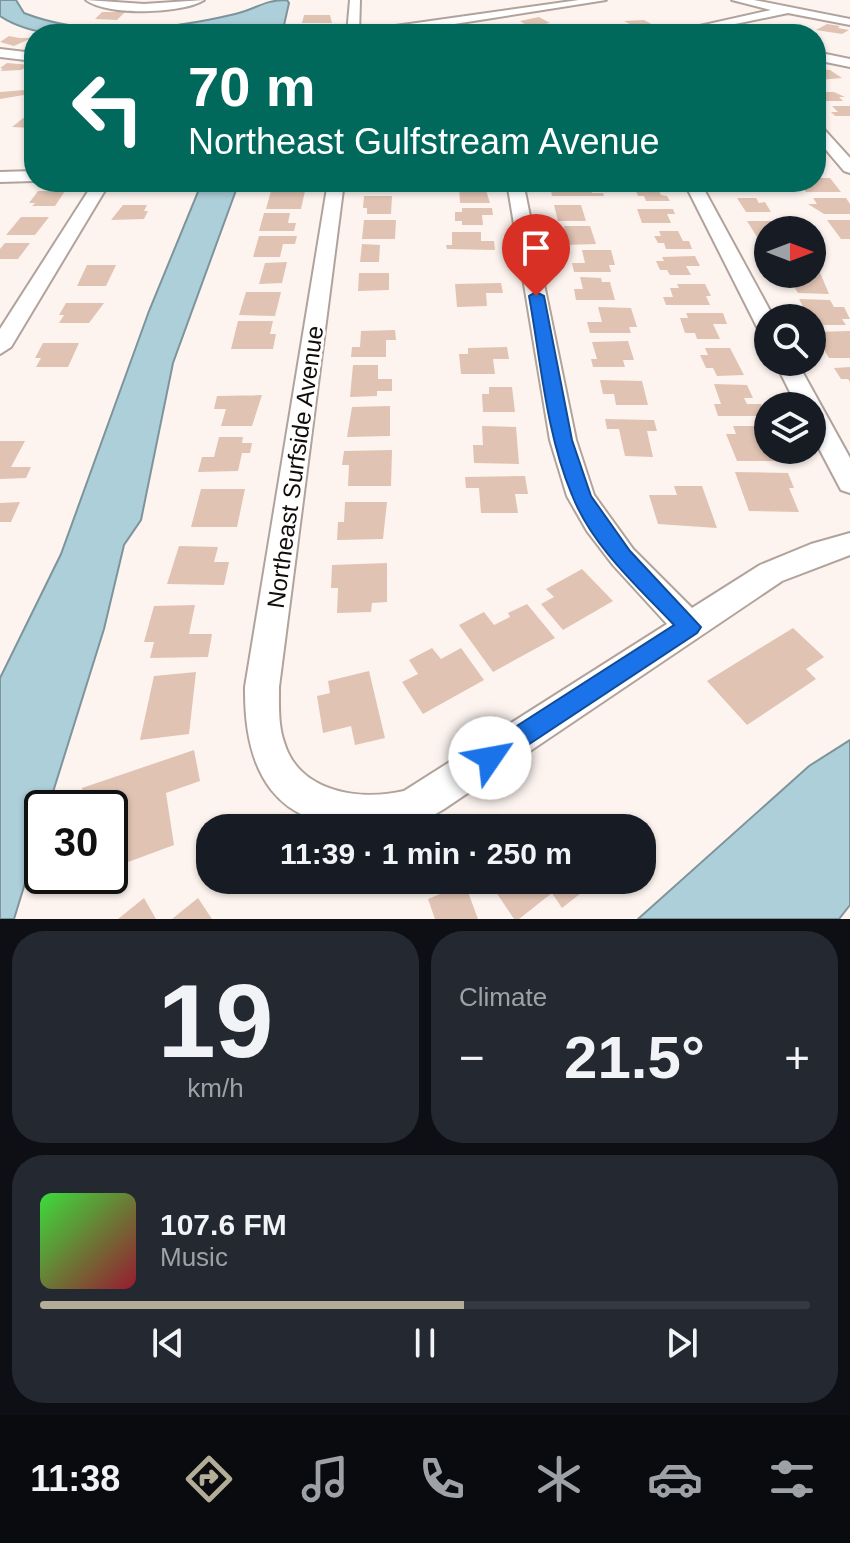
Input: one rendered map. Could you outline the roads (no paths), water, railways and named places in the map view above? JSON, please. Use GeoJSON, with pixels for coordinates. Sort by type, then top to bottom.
{"type":"FeatureCollection","features":[{"type":"Feature","properties":{"kind":"street"},"geometry":{"type":"LineString","coordinates":[[93,2],[163,6],[199,0]]}},
{"type":"Feature","properties":{"kind":"street"},"geometry":{"type":"LineString","coordinates":[[354,24],[355,0]]}},
{"type":"Feature","properties":{"kind":"street"},"geometry":{"type":"LineString","coordinates":[[436,24],[601,0]]}},
{"type":"Feature","properties":{"kind":"street"},"geometry":{"type":"LineString","coordinates":[[737,0],[850,22]]}},
{"type":"Feature","properties":{"kind":"street"},"geometry":{"type":"LineString","coordinates":[[723,24],[788,10]]}},
{"type":"Feature","properties":{"kind":"street"},"geometry":{"type":"LineString","coordinates":[[0,53],[24,56]]}},
{"type":"Feature","properties":{"kind":"street"},"geometry":{"type":"LineString","coordinates":[[826,58],[850,63]]}},
{"type":"Feature","properties":{"kind":"street"},"geometry":{"type":"LineString","coordinates":[[826,140],[850,168]]}},
{"type":"Feature","properties":{"kind":"street"},"geometry":{"type":"LineString","coordinates":[[0,177],[24,176]]}},
{"type":"Feature","properties":{"kind":"street"},"geometry":{"type":"LineString","coordinates":[[0,347],[96,192]]}},
{"type":"Feature","properties":{"kind":"street","name":"Northeast Surfside Avenue"},"geometry":{"type":"LineString","coordinates":[[335,192],[262,687],[263,730],[268,751],[291,787],[325,806],[365,814],[405,809],[440,790],[690,627]]}},
{"type":"Feature","properties":{"kind":"street"},"geometry":{"type":"LineString","coordinates":[[517,192],[563,440],[581,496],[597,524],[623,557],[690,627],[771,573],[821,552],[850,544]]}},
{"type":"Feature","properties":{"kind":"street"},"geometry":{"type":"LineString","coordinates":[[697,192],[756,304]]}},
{"type":"Feature","properties":{"kind":"street"},"geometry":{"type":"LineString","coordinates":[[826,437],[850,483]]}},
{"type":"Feature","properties":{"kind":"water"},"geometry":{"type":"Polygon","coordinates":[[[0,0],[16,0],[24,13],[65,24],[24,24],[24,27],[0,16],[0,0]]]}},
{"type":"Feature","properties":{"kind":"water"},"geometry":{"type":"Polygon","coordinates":[[[287,0],[284,24],[183,24],[243,12],[272,1],[287,0]]]}},
{"type":"Feature","properties":{"kind":"water"},"geometry":{"type":"Polygon","coordinates":[[[198,192],[235,192],[173,363],[141,520],[124,545],[104,629],[54,790],[24,790],[24,886],[14,919],[0,919],[0,678],[61,554],[149,311],[198,192]]]}},
{"type":"Feature","properties":{"kind":"water"},"geometry":{"type":"Polygon","coordinates":[[[850,740],[850,905],[839,919],[638,919],[809,766],[850,740]]]}}]}
